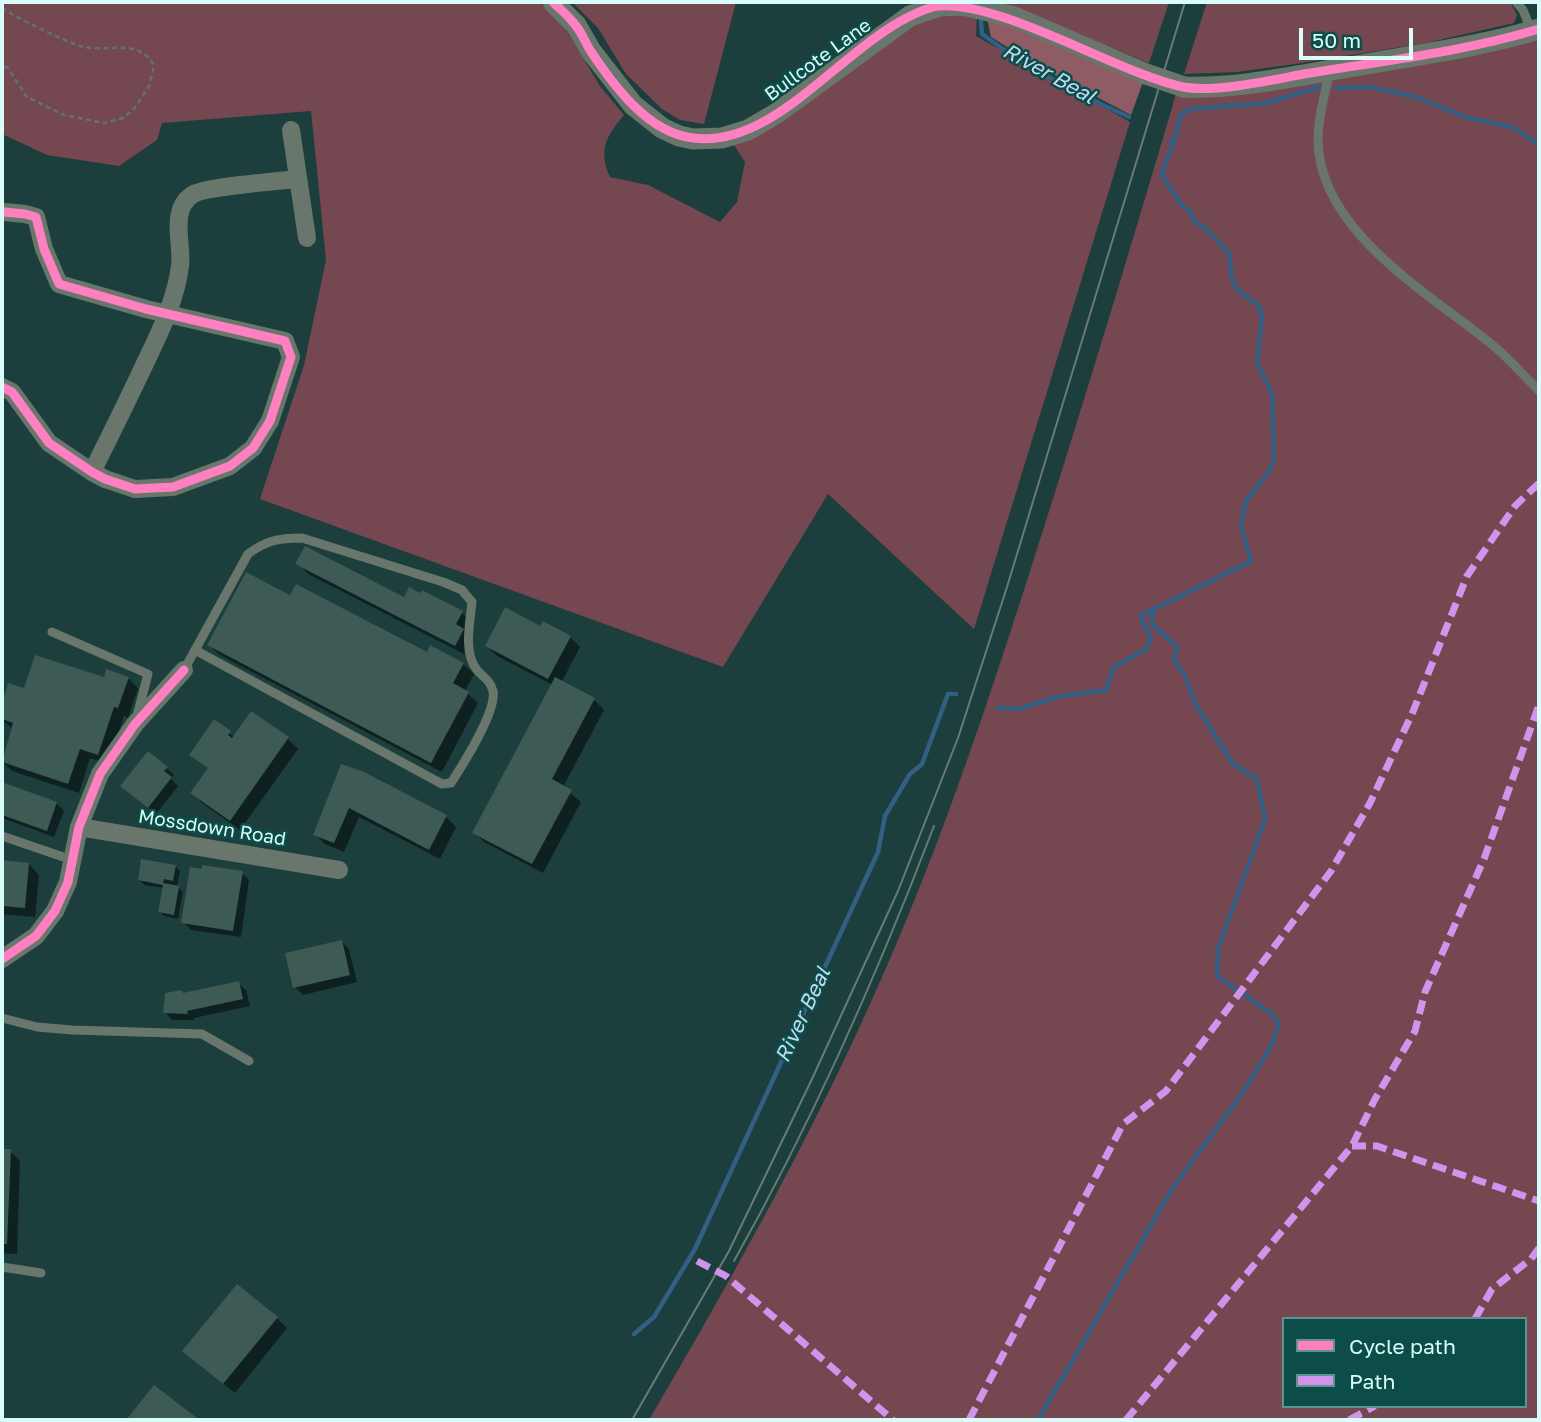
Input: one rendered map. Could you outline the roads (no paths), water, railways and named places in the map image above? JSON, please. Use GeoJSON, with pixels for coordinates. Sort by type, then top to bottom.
{"type":"FeatureCollection","features":[{"type":"Feature","properties":{"kind":"street","name":"Bullcote Lane"},"geometry":{"type":"LineString","coordinates":[[553,2],[576,25],[591,51],[634,105],[662,128],[693,139],[722,138],[748,130],[777,113],[910,16],[939,6],[963,5],[1014,17],[1146,74],[1184,87],[1207,88],[1445,51],[1535,30]]}},
{"type":"Feature","properties":{"kind":"street"},"geometry":{"type":"LineString","coordinates":[[291,130],[307,238]]}},
{"type":"Feature","properties":{"kind":"street"},"geometry":{"type":"LineString","coordinates":[[92,471],[157,342],[167,314],[181,264],[178,227],[183,206],[192,195],[210,190],[297,179]]}},
{"type":"Feature","properties":{"kind":"street"},"geometry":{"type":"LineString","coordinates":[[2,387],[12,392],[49,443],[105,479],[135,489],[173,487],[230,466],[253,448],[270,421],[291,356],[285,341],[167,314],[59,284],[44,249],[36,217],[4,212]]}},
{"type":"Feature","properties":{"kind":"street"},"geometry":{"type":"LineString","coordinates":[[2,960],[36,936],[55,911],[68,882],[79,827],[100,774],[135,724],[184,670]]}},
{"type":"Feature","properties":{"kind":"street","name":"Mossdown Road"},"geometry":{"type":"LineString","coordinates":[[79,827],[339,870]]}},
{"type":"Feature","properties":{"kind":"lane"},"geometry":{"type":"LineString","coordinates":[[1516,2],[1535,30]]}},
{"type":"Feature","properties":{"kind":"lane"},"geometry":{"type":"LineString","coordinates":[[1331,70],[1323,99],[1318,139],[1321,167],[1332,197],[1351,226],[1371,248],[1493,346],[1539,391]]}},
{"type":"Feature","properties":{"kind":"lane"},"geometry":{"type":"LineString","coordinates":[[184,670],[195,650],[248,554],[263,543],[285,538],[302,538],[462,590],[472,602],[469,655],[477,670],[488,679],[494,694],[478,740],[451,783],[442,784],[195,650]]}},
{"type":"Feature","properties":{"kind":"lane"},"geometry":{"type":"LineString","coordinates":[[52,632],[148,674],[135,724]]}},
{"type":"Feature","properties":{"kind":"lane"},"geometry":{"type":"LineString","coordinates":[[2,836],[72,860]]}},
{"type":"Feature","properties":{"kind":"lane"},"geometry":{"type":"LineString","coordinates":[[2,1018],[37,1027],[72,1030],[202,1034],[249,1061]]}},
{"type":"Feature","properties":{"kind":"lane"},"geometry":{"type":"LineString","coordinates":[[2,1267],[41,1273]]}},
{"type":"Feature","properties":{"kind":"waterway","name":"River Beal"},"geometry":{"type":"LineString","coordinates":[[981,22],[982,34],[1016,58],[1129,117]]}},
{"type":"Feature","properties":{"kind":"waterway"},"geometry":{"type":"LineString","coordinates":[[1173,145],[1181,114],[1192,109],[1266,103],[1319,87]]}},
{"type":"Feature","properties":{"kind":"waterway"},"geometry":{"type":"LineString","coordinates":[[1336,88],[1370,87],[1416,97],[1468,118],[1512,127],[1539,145]]}},
{"type":"Feature","properties":{"kind":"waterway","name":"River Beal"},"geometry":{"type":"LineString","coordinates":[[998,708],[1019,709],[1060,696],[1106,690],[1114,667],[1146,649],[1151,638],[1140,616],[1251,561],[1241,525],[1246,501],[1268,473],[1274,460],[1272,393],[1257,363],[1262,317],[1259,306],[1237,289],[1232,279],[1229,253],[1204,227],[1194,221],[1192,213],[1182,206],[1165,180],[1162,172],[1173,145],[1171,142]]}},
{"type":"Feature","properties":{"kind":"waterway"},"geometry":{"type":"LineString","coordinates":[[1038,1420],[1172,1189],[1243,1092],[1271,1046],[1279,1024],[1272,1014],[1217,976],[1218,949],[1265,819],[1257,779],[1233,764],[1196,705],[1184,674],[1174,659],[1177,647],[1152,624],[1153,608]]}},
{"type":"Feature","properties":{"kind":"waterway","name":"River Beal"},"geometry":{"type":"LineString","coordinates":[[634,1334],[654,1317],[695,1249],[878,852],[885,816],[910,774],[922,764],[948,694],[956,694]]}},
{"type":"Feature","properties":{"kind":"tram line"},"geometry":{"type":"LineString","coordinates":[[632,1420],[729,1251],[812,1079],[898,891],[958,738],[1007,587],[1185,2]]}},
{"type":"Feature","properties":{"kind":"tram line"},"geometry":{"type":"LineString","coordinates":[[734,1261],[790,1156],[842,1047],[934,826]]}}]}
